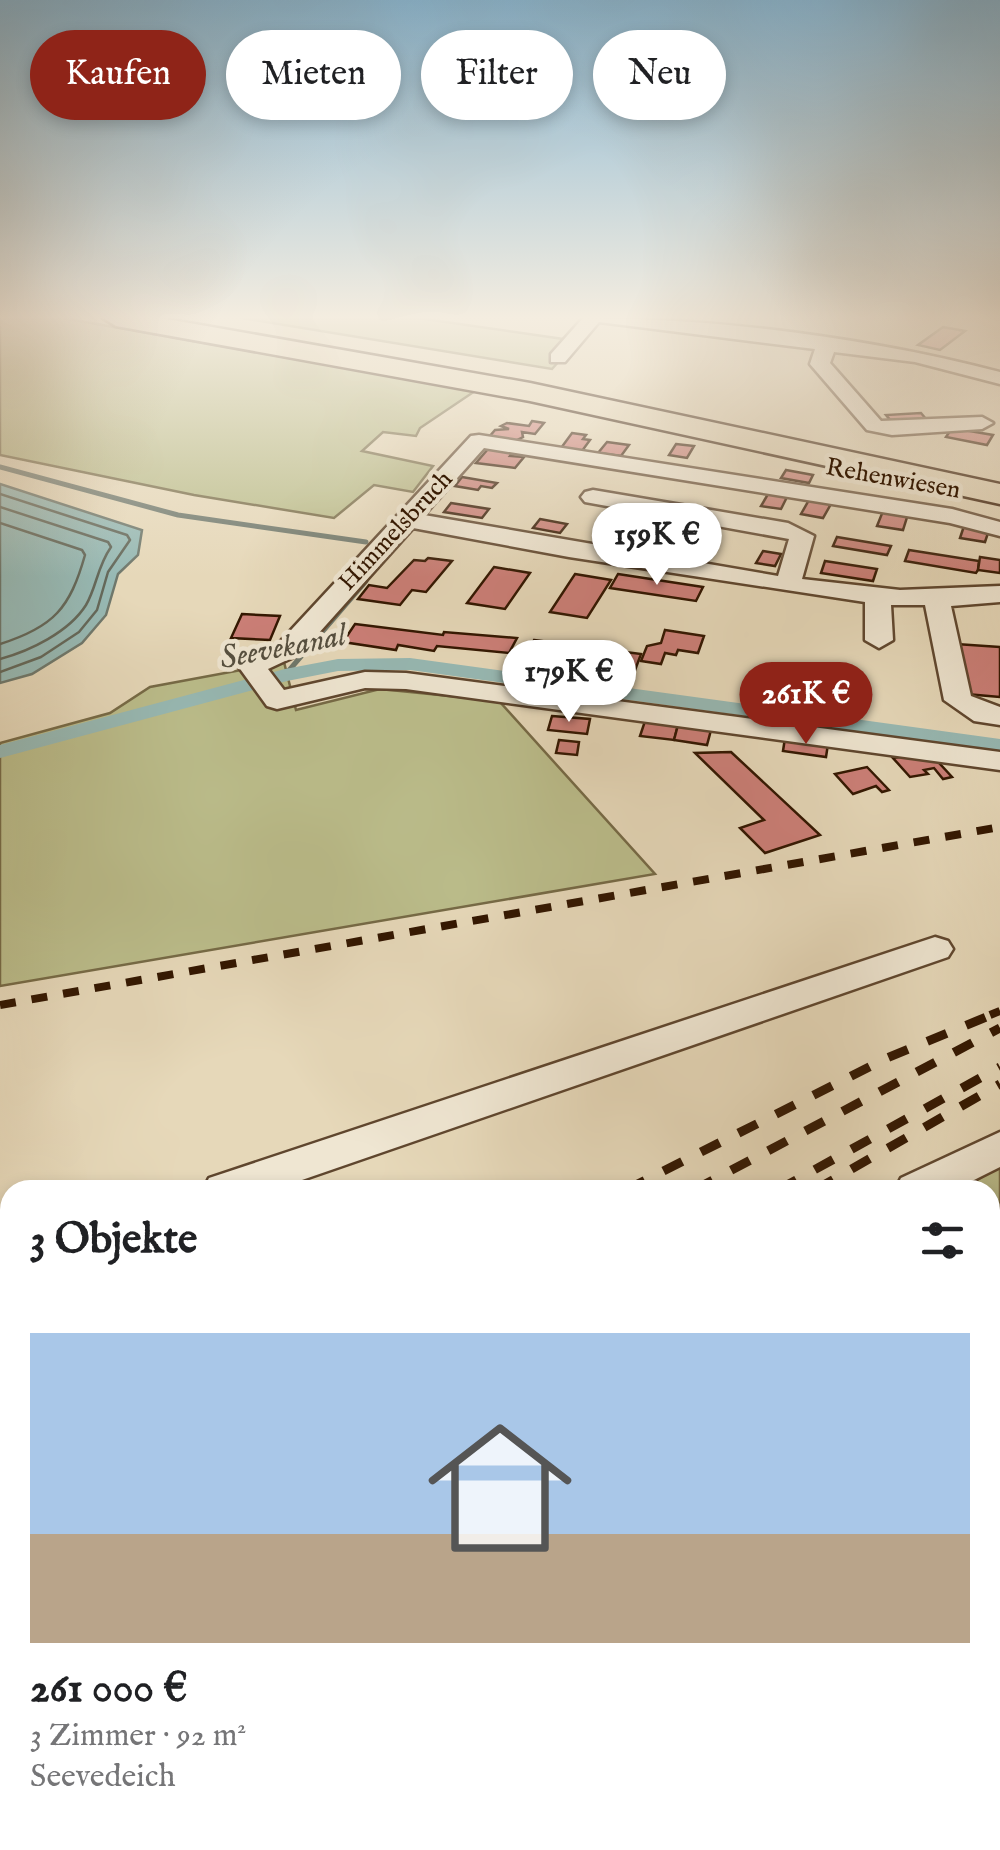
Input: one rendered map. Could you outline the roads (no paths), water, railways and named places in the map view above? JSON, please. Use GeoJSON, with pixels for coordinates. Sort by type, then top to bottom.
{"type":"FeatureCollection","features":[{"type":"Feature","properties":{"kind":"highway"},"geometry":{"type":"LineString","coordinates":[[587,404],[1000,494]]}},
{"type":"Feature","properties":{"kind":"highway"},"geometry":{"type":"LineString","coordinates":[[655,404],[1000,477]]}},
{"type":"Feature","properties":{"kind":"street"},"geometry":{"type":"LineString","coordinates":[[853,404],[874,426],[892,429],[982,424]]}},
{"type":"Feature","properties":{"kind":"street","name":"Himmelsbruch"},"geometry":{"type":"LineString","coordinates":[[479,441],[290,648],[252,666],[267,686],[406,681],[1000,761]]}},
{"type":"Feature","properties":{"kind":"street","name":"Rehenwiesen"},"geometry":{"type":"LineString","coordinates":[[479,441],[952,516],[1000,528]]}},
{"type":"Feature","properties":{"kind":"street"},"geometry":{"type":"LineString","coordinates":[[593,497],[788,530],[802,536],[788,585]]}},
{"type":"Feature","properties":{"kind":"street"},"geometry":{"type":"LineString","coordinates":[[404,519],[561,559],[878,595],[1000,594]]}},
{"type":"Feature","properties":{"kind":"street"},"geometry":{"type":"LineString","coordinates":[[878,595],[879,640]]}},
{"type":"Feature","properties":{"kind":"street"},"geometry":{"type":"LineString","coordinates":[[940,596],[938,606],[958,700],[984,715],[1000,716]]}},
{"type":"Feature","properties":{"kind":"street"},"geometry":{"type":"LineString","coordinates":[[254,1180],[935,949]]}},
{"type":"Feature","properties":{"kind":"street"},"geometry":{"type":"LineString","coordinates":[[936,1180],[1000,1148]]}},
{"type":"Feature","properties":{"kind":"water"},"geometry":{"type":"Polygon","coordinates":[[[0,484],[142,530],[138,555],[118,574],[106,615],[82,643],[32,674],[0,683],[0,484]]]}},
{"type":"Feature","properties":{"kind":"waterway"},"geometry":{"type":"LineString","coordinates":[[0,467],[178,515],[366,542]]}},
{"type":"Feature","properties":{"kind":"waterway"},"geometry":{"type":"LineString","coordinates":[[285,675],[366,581]]}},
{"type":"Feature","properties":{"kind":"waterway","name":"Seevekanal"},"geometry":{"type":"LineString","coordinates":[[0,752],[285,675],[338,665],[410,664],[1000,745]]}},
{"type":"Feature","properties":{"kind":"railway"},"geometry":{"type":"LineString","coordinates":[[0,1005],[1000,827]]}},
{"type":"Feature","properties":{"kind":"railway"},"geometry":{"type":"LineString","coordinates":[[990,1015],[1000,1011]]}},
{"type":"Feature","properties":{"kind":"railway"},"geometry":{"type":"LineString","coordinates":[[646,1180],[887,1058],[996,1013]]}},
{"type":"Feature","properties":{"kind":"railway"},"geometry":{"type":"LineString","coordinates":[[713,1180],[1000,1028]]}},
{"type":"Feature","properties":{"kind":"railway"},"geometry":{"type":"LineString","coordinates":[[796,1180],[1000,1067]]}},
{"type":"Feature","properties":{"kind":"railway"},"geometry":{"type":"LineString","coordinates":[[832,1180],[1000,1084]]}}]}
